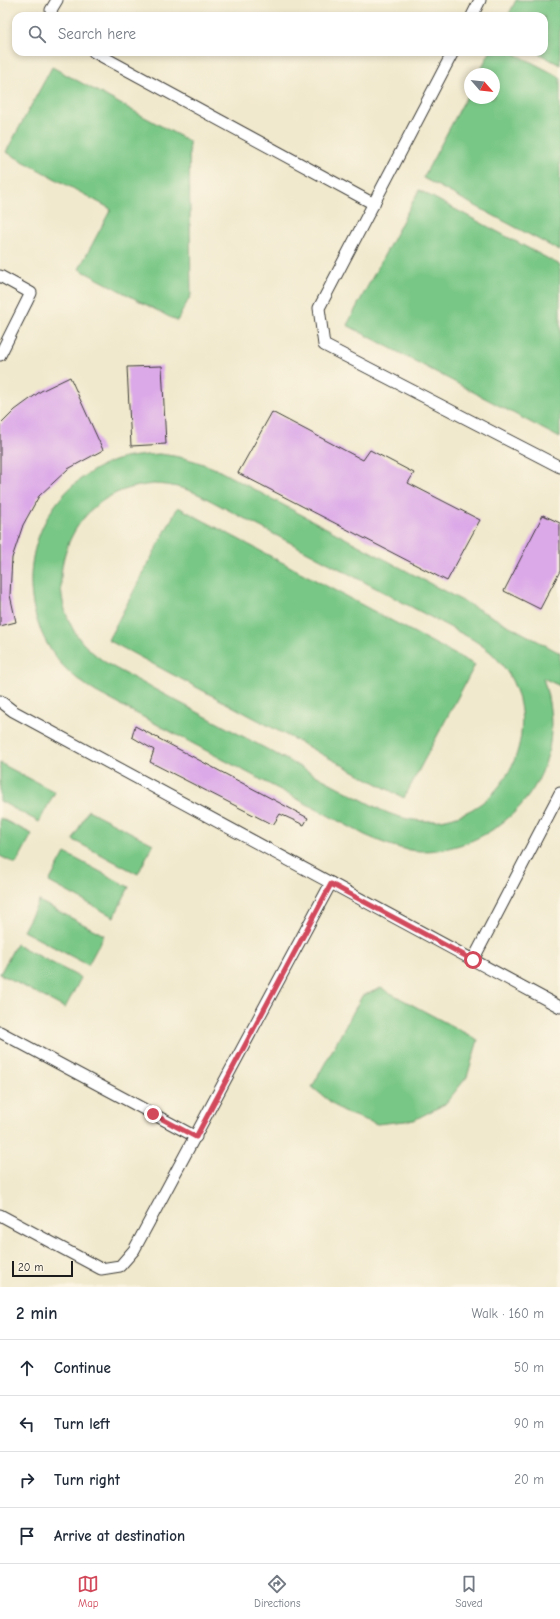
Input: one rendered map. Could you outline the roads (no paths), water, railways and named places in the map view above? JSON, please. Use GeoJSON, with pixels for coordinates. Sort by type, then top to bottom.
{"type":"FeatureCollection","features":[{"type":"Feature","properties":{"kind":"lane"},"geometry":{"type":"LineString","coordinates":[[51,12],[57,0]]}},
{"type":"Feature","properties":{"kind":"lane"},"geometry":{"type":"LineString","coordinates":[[474,12],[480,0]]}},
{"type":"Feature","properties":{"kind":"lane"},"geometry":{"type":"LineString","coordinates":[[101,56],[374,204]]}},
{"type":"Feature","properties":{"kind":"lane"},"geometry":{"type":"LineString","coordinates":[[451,56],[319,308],[324,345],[560,468]]}},
{"type":"Feature","properties":{"kind":"lane"},"geometry":{"type":"LineString","coordinates":[[0,276],[31,293],[4,339],[0,355]]}},
{"type":"Feature","properties":{"kind":"lane"},"geometry":{"type":"LineString","coordinates":[[0,701],[13,711],[560,1007]]}},
{"type":"Feature","properties":{"kind":"lane"},"geometry":{"type":"LineString","coordinates":[[473,960],[560,793]]}},
{"type":"Feature","properties":{"kind":"lane"},"geometry":{"type":"LineString","coordinates":[[0,1215],[101,1269],[120,1266],[134,1250],[331,884]]}},
{"type":"Feature","properties":{"kind":"lane"},"geometry":{"type":"LineString","coordinates":[[0,1032],[196,1137]]}}]}
